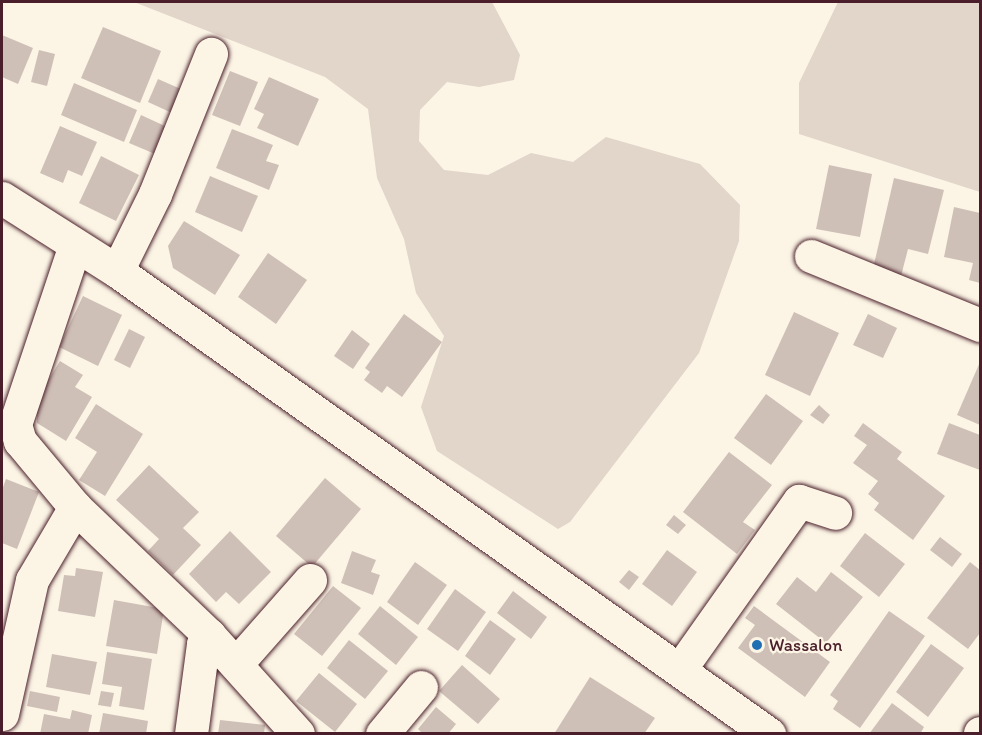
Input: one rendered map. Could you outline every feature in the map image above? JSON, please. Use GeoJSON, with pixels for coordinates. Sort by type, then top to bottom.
{"type":"FeatureCollection","features":[{"type":"Feature","properties":{"kind":"street"},"geometry":{"type":"LineString","coordinates":[[117,271],[155,194],[211,54]]}},
{"type":"Feature","properties":{"kind":"street"},"geometry":{"type":"LineString","coordinates":[[2,198],[117,271],[769,734]]}},
{"type":"Feature","properties":{"kind":"street"},"geometry":{"type":"LineString","coordinates":[[75,245],[15,424],[20,441],[75,507],[209,635],[298,734]]}},
{"type":"Feature","properties":{"kind":"street"},"geometry":{"type":"LineString","coordinates":[[810,256],[981,325]]}},
{"type":"Feature","properties":{"kind":"street"},"geometry":{"type":"LineString","coordinates":[[680,669],[800,501],[835,513]]}},
{"type":"Feature","properties":{"kind":"street"},"geometry":{"type":"LineString","coordinates":[[2,714],[32,580],[75,507]]}},
{"type":"Feature","properties":{"kind":"street"},"geometry":{"type":"LineString","coordinates":[[236,664],[310,580]]}},
{"type":"Feature","properties":{"kind":"street"},"geometry":{"type":"LineString","coordinates":[[191,734],[203,644],[209,635]]}},
{"type":"Feature","properties":{"kind":"street"},"geometry":{"type":"LineString","coordinates":[[382,734],[421,687]]}},
{"type":"Feature","properties":{"kind":"shaded area"},"geometry":{"type":"Polygon","coordinates":[[[134,2],[492,2],[520,55],[514,80],[479,87],[447,82],[420,110],[419,141],[444,170],[488,175],[531,153],[573,162],[606,137],[700,164],[740,205],[739,241],[699,353],[570,522],[558,529],[437,451],[421,407],[444,336],[416,293],[404,239],[377,178],[368,109],[325,77],[134,2]]]}},
{"type":"Feature","properties":{"kind":"shaded area"},"geometry":{"type":"Polygon","coordinates":[[[838,2],[980,2],[980,192],[799,134],[799,83],[838,2]]]}},
{"type":"Feature","properties":{"kind":"building"},"geometry":{"type":"Polygon","coordinates":[[[103,27],[161,51],[140,103],[81,78],[103,27]]]}},
{"type":"Feature","properties":{"kind":"building"},"geometry":{"type":"Polygon","coordinates":[[[2,35],[33,48],[18,84],[2,77],[2,35]]]}},
{"type":"Feature","properties":{"kind":"building"},"geometry":{"type":"Polygon","coordinates":[[[39,50],[55,54],[47,86],[31,82],[39,50]]]}},
{"type":"Feature","properties":{"kind":"building"},"geometry":{"type":"Polygon","coordinates":[[[230,71],[258,82],[240,126],[212,115],[230,71]]]}},
{"type":"Feature","properties":{"kind":"building"},"geometry":{"type":"Polygon","coordinates":[[[269,77],[319,99],[298,146],[257,128],[264,114],[254,109],[269,77]]]}},
{"type":"Feature","properties":{"kind":"building"},"geometry":{"type":"Polygon","coordinates":[[[158,79],[183,90],[172,113],[148,102],[158,79]]]}},
{"type":"Feature","properties":{"kind":"building"},"geometry":{"type":"Polygon","coordinates":[[[74,83],[137,110],[124,142],[61,115],[74,83]]]}},
{"type":"Feature","properties":{"kind":"building"},"geometry":{"type":"Polygon","coordinates":[[[141,115],[167,127],[155,154],[129,143],[141,115]]]}},
{"type":"Feature","properties":{"kind":"building"},"geometry":{"type":"Polygon","coordinates":[[[60,126],[97,142],[82,176],[68,170],[63,183],[40,173],[60,126]]]}},
{"type":"Feature","properties":{"kind":"building"},"geometry":{"type":"Polygon","coordinates":[[[232,129],[273,145],[266,161],[279,165],[269,190],[216,168],[232,129]]]}},
{"type":"Feature","properties":{"kind":"building"},"geometry":{"type":"Polygon","coordinates":[[[101,156],[139,175],[116,221],[79,203],[101,156]]]}},
{"type":"Feature","properties":{"kind":"building"},"geometry":{"type":"Polygon","coordinates":[[[829,165],[872,174],[860,237],[816,229],[829,165]]]}},
{"type":"Feature","properties":{"kind":"building"},"geometry":{"type":"Polygon","coordinates":[[[210,176],[258,196],[242,232],[195,212],[210,176]]]}},
{"type":"Feature","properties":{"kind":"building"},"geometry":{"type":"Polygon","coordinates":[[[894,178],[944,190],[928,254],[908,249],[900,280],[872,273],[894,178]]]}},
{"type":"Feature","properties":{"kind":"building"},"geometry":{"type":"Polygon","coordinates":[[[954,207],[980,213],[980,283],[969,280],[973,263],[944,257],[954,207]]]}},
{"type":"Feature","properties":{"kind":"building"},"geometry":{"type":"Polygon","coordinates":[[[184,221],[240,255],[215,295],[173,268],[168,246],[184,221]]]}},
{"type":"Feature","properties":{"kind":"building"},"geometry":{"type":"Polygon","coordinates":[[[268,253],[307,280],[276,324],[238,297],[268,253]]]}},
{"type":"Feature","properties":{"kind":"building"},"geometry":{"type":"Polygon","coordinates":[[[83,296],[122,315],[98,366],[59,347],[83,296]]]}},
{"type":"Feature","properties":{"kind":"building"},"geometry":{"type":"Polygon","coordinates":[[[794,312],[839,333],[810,396],[765,375],[794,312]]]}},
{"type":"Feature","properties":{"kind":"building"},"geometry":{"type":"Polygon","coordinates":[[[404,314],[442,342],[402,397],[387,386],[382,393],[364,380],[370,372],[365,368],[404,314]]]}},
{"type":"Feature","properties":{"kind":"building"},"geometry":{"type":"Polygon","coordinates":[[[868,314],[897,328],[883,358],[853,345],[868,314]]]}},
{"type":"Feature","properties":{"kind":"building"},"geometry":{"type":"Polygon","coordinates":[[[129,329],[145,337],[130,368],[114,360],[129,329]]]}},
{"type":"Feature","properties":{"kind":"building"},"geometry":{"type":"Polygon","coordinates":[[[352,330],[370,344],[353,369],[334,356],[352,330]]]}},
{"type":"Feature","properties":{"kind":"building"},"geometry":{"type":"Polygon","coordinates":[[[60,361],[83,375],[75,387],[92,397],[66,441],[37,423],[37,399],[60,361]]]}},
{"type":"Feature","properties":{"kind":"building"},"geometry":{"type":"Polygon","coordinates":[[[980,362],[980,425],[957,415],[980,362]]]}},
{"type":"Feature","properties":{"kind":"building"},"geometry":{"type":"Polygon","coordinates":[[[766,394],[803,421],[771,465],[734,438],[766,394]]]}},
{"type":"Feature","properties":{"kind":"building"},"geometry":{"type":"Polygon","coordinates":[[[96,404],[143,434],[105,496],[79,480],[97,452],[75,438],[96,404]]]}},
{"type":"Feature","properties":{"kind":"building"},"geometry":{"type":"Polygon","coordinates":[[[819,405],[830,415],[823,424],[810,415],[819,405]]]}},
{"type":"Feature","properties":{"kind":"building"},"geometry":{"type":"Polygon","coordinates":[[[863,423],[902,452],[897,459],[945,496],[913,540],[874,510],[879,503],[868,494],[878,481],[853,463],[867,445],[854,436],[863,423]]]}},
{"type":"Feature","properties":{"kind":"building"},"geometry":{"type":"Polygon","coordinates":[[[949,423],[980,435],[980,470],[937,454],[949,423]]]}},
{"type":"Feature","properties":{"kind":"building"},"geometry":{"type":"Polygon","coordinates":[[[729,452],[772,485],[743,522],[755,530],[737,554],[683,512],[729,452]]]}},
{"type":"Feature","properties":{"kind":"building"},"geometry":{"type":"Polygon","coordinates":[[[149,465],[199,512],[183,528],[201,545],[173,575],[148,551],[159,539],[116,500],[149,465]]]}},
{"type":"Feature","properties":{"kind":"building"},"geometry":{"type":"Polygon","coordinates":[[[325,478],[361,509],[312,567],[276,536],[325,478]]]}},
{"type":"Feature","properties":{"kind":"building"},"geometry":{"type":"Polygon","coordinates":[[[6,479],[39,492],[17,549],[2,543],[2,490],[6,479]]]}},
{"type":"Feature","properties":{"kind":"building"},"geometry":{"type":"Polygon","coordinates":[[[674,515],[686,525],[678,534],[666,525],[674,515]]]}},
{"type":"Feature","properties":{"kind":"building"},"geometry":{"type":"Polygon","coordinates":[[[230,531],[271,572],[239,604],[226,592],[216,602],[189,574],[230,531]]]}},
{"type":"Feature","properties":{"kind":"building"},"geometry":{"type":"Polygon","coordinates":[[[865,533],[905,564],[879,597],[840,566],[865,533]]]}},
{"type":"Feature","properties":{"kind":"building"},"geometry":{"type":"Polygon","coordinates":[[[940,537],[962,554],[952,567],[930,550],[940,537]]]}},
{"type":"Feature","properties":{"kind":"building"},"geometry":{"type":"Polygon","coordinates":[[[667,550],[697,572],[672,606],[642,584],[667,550]]]}},
{"type":"Feature","properties":{"kind":"building"},"geometry":{"type":"Polygon","coordinates":[[[352,551],[376,560],[371,572],[380,575],[373,595],[341,583],[352,551]]]}},
{"type":"Feature","properties":{"kind":"building"},"geometry":{"type":"Polygon","coordinates":[[[415,562],[447,585],[418,625],[387,602],[415,562]]]}},
{"type":"Feature","properties":{"kind":"building"},"geometry":{"type":"Polygon","coordinates":[[[970,562],[980,570],[980,633],[968,649],[927,618],[970,562]]]}},
{"type":"Feature","properties":{"kind":"building"},"geometry":{"type":"Polygon","coordinates":[[[76,568],[103,572],[95,617],[58,611],[64,575],[75,576],[76,568]]]}},
{"type":"Feature","properties":{"kind":"building"},"geometry":{"type":"Polygon","coordinates":[[[629,570],[639,577],[629,590],[619,582],[629,570]]]}},
{"type":"Feature","properties":{"kind":"building"},"geometry":{"type":"Polygon","coordinates":[[[831,572],[863,597],[826,643],[776,604],[797,577],[816,592],[831,572]]]}},
{"type":"Feature","properties":{"kind":"building"},"geometry":{"type":"Polygon","coordinates":[[[333,586],[361,608],[322,656],[294,634],[333,586]]]}},
{"type":"Feature","properties":{"kind":"building"},"geometry":{"type":"Polygon","coordinates":[[[455,589],[486,612],[458,651],[427,629],[455,589]]]}},
{"type":"Feature","properties":{"kind":"building"},"geometry":{"type":"Polygon","coordinates":[[[513,591],[547,617],[531,639],[497,613],[513,591]]]}},
{"type":"Feature","properties":{"kind":"building"},"geometry":{"type":"Polygon","coordinates":[[[114,600],[164,609],[157,654],[106,646],[114,600]]]}},
{"type":"Feature","properties":{"kind":"building"},"geometry":{"type":"Polygon","coordinates":[[[380,606],[418,637],[396,665],[358,634],[380,606]]]}},
{"type":"Feature","properties":{"kind":"building"},"geometry":{"type":"Polygon","coordinates":[[[754,606],[830,662],[805,697],[738,648],[755,625],[745,618],[754,606]]]}},
{"type":"Feature","properties":{"kind":"building"},"geometry":{"type":"Polygon","coordinates":[[[889,611],[925,636],[860,728],[833,709],[838,701],[830,695],[889,611]]]}},
{"type":"Feature","properties":{"kind":"building"},"geometry":{"type":"Polygon","coordinates":[[[490,620],[516,639],[490,675],[465,656],[490,620]]]}},
{"type":"Feature","properties":{"kind":"building"},"geometry":{"type":"Polygon","coordinates":[[[349,640],[388,671],[365,699],[327,668],[349,640]]]}},
{"type":"Feature","properties":{"kind":"building"},"geometry":{"type":"Polygon","coordinates":[[[931,644],[964,668],[928,717],[896,692],[931,644]]]}},
{"type":"Feature","properties":{"kind":"building"},"geometry":{"type":"Polygon","coordinates":[[[107,652],[152,659],[144,710],[119,706],[122,687],[102,684],[107,652]]]}},
{"type":"Feature","properties":{"kind":"building"},"geometry":{"type":"Polygon","coordinates":[[[52,654],[97,662],[90,695],[46,687],[52,654]]]}},
{"type":"Feature","properties":{"kind":"building"},"geometry":{"type":"Polygon","coordinates":[[[462,665],[500,699],[478,724],[439,691],[462,665]]]}},
{"type":"Feature","properties":{"kind":"building"},"geometry":{"type":"Polygon","coordinates":[[[319,673],[357,704],[335,732],[296,701],[319,673]]]}},
{"type":"Feature","properties":{"kind":"building"},"geometry":{"type":"Polygon","coordinates":[[[590,677],[655,718],[644,734],[554,734],[590,677]]]}},
{"type":"Feature","properties":{"kind":"building"},"geometry":{"type":"Polygon","coordinates":[[[30,691],[60,697],[57,712],[27,706],[30,691]]]}},
{"type":"Feature","properties":{"kind":"building"},"geometry":{"type":"Polygon","coordinates":[[[101,691],[114,693],[111,707],[98,705],[101,691]]]}},
{"type":"Feature","properties":{"kind":"building"},"geometry":{"type":"Polygon","coordinates":[[[892,703],[924,727],[920,734],[869,734],[892,703]]]}},
{"type":"Feature","properties":{"kind":"building"},"geometry":{"type":"Polygon","coordinates":[[[436,707],[456,724],[448,734],[423,734],[418,729],[436,707]]]}},
{"type":"Feature","properties":{"kind":"building"},"geometry":{"type":"Polygon","coordinates":[[[72,710],[92,715],[88,734],[40,734],[44,714],[70,719],[72,710]]]}},
{"type":"Feature","properties":{"kind":"building"},"geometry":{"type":"Polygon","coordinates":[[[103,713],[148,721],[146,734],[99,734],[103,713]]]}},
{"type":"Feature","properties":{"kind":"building"},"geometry":{"type":"Polygon","coordinates":[[[220,720],[265,725],[264,734],[218,734],[220,720]]]}},
{"type":"Feature","properties":{"kind":"place","name":"Wassalon"},"geometry":{"type":"Point","coordinates":[757,645]}}]}
